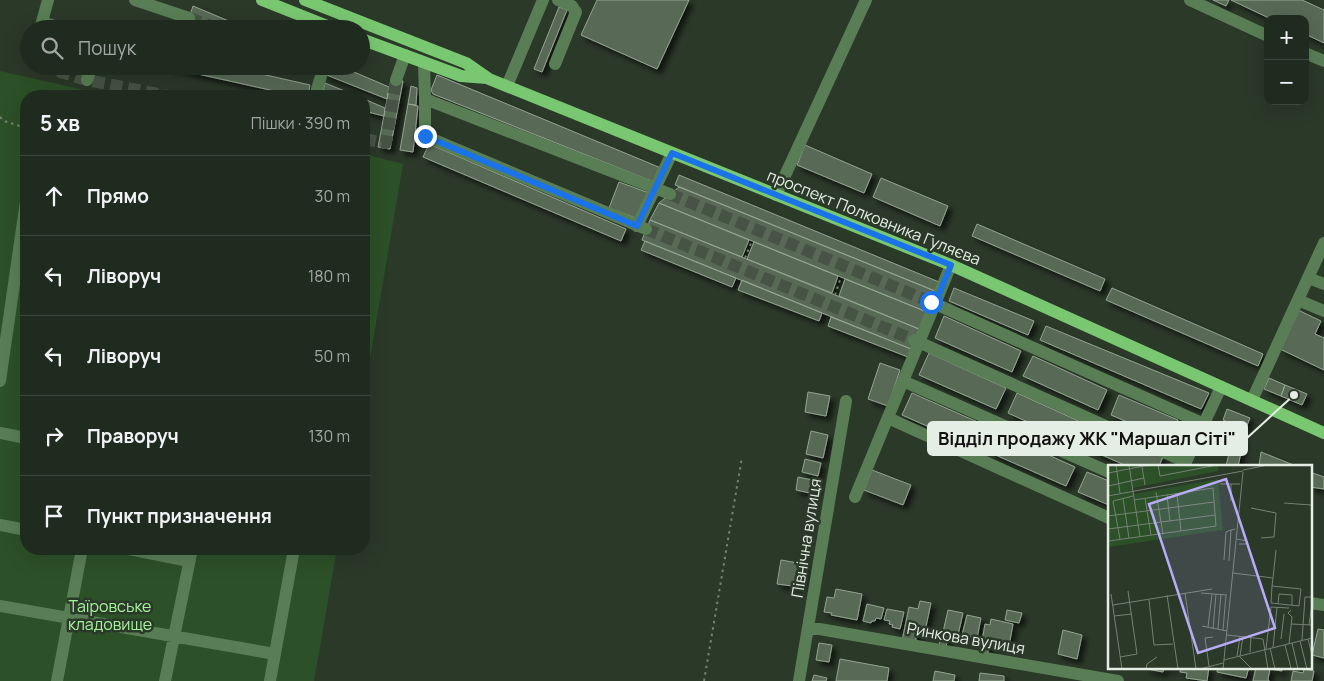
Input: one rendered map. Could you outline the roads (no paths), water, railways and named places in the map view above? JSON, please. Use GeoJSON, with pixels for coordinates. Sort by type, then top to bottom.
{"type":"FeatureCollection","features":[{"type":"Feature","properties":{"kind":"main road"},"geometry":{"type":"LineString","coordinates":[[262,0],[312,20]]}},
{"type":"Feature","properties":{"kind":"main road","name":"проспект Полковника Гуляєва"},"geometry":{"type":"LineString","coordinates":[[305,0],[356,20]]}},
{"type":"Feature","properties":{"kind":"main road","name":"проспект Полковника Гуляєва"},"geometry":{"type":"LineString","coordinates":[[370,25],[466,63],[489,79],[951,265],[1324,433]]}},
{"type":"Feature","properties":{"kind":"main road","name":"проспект Полковника Гуляєва"},"geometry":{"type":"LineString","coordinates":[[370,42],[461,76],[489,79]]}},
{"type":"Feature","properties":{"kind":"street"},"geometry":{"type":"LineString","coordinates":[[43,20],[48,0]]}},
{"type":"Feature","properties":{"kind":"street"},"geometry":{"type":"LineString","coordinates":[[135,0],[189,18]]}},
{"type":"Feature","properties":{"kind":"street"},"geometry":{"type":"LineString","coordinates":[[507,86],[543,0]]}},
{"type":"Feature","properties":{"kind":"street"},"geometry":{"type":"LineString","coordinates":[[555,64],[576,12],[572,6],[558,0]]}},
{"type":"Feature","properties":{"kind":"street"},"geometry":{"type":"LineString","coordinates":[[776,195],[866,0]]}},
{"type":"Feature","properties":{"kind":"street"},"geometry":{"type":"LineString","coordinates":[[1190,0],[1264,34]]}},
{"type":"Feature","properties":{"kind":"street"},"geometry":{"type":"LineString","coordinates":[[396,80],[405,55]]}},
{"type":"Feature","properties":{"kind":"street"},"geometry":{"type":"LineString","coordinates":[[1309,55],[1324,61]]}},
{"type":"Feature","properties":{"kind":"street"},"geometry":{"type":"LineString","coordinates":[[424,63],[425,136],[642,228],[655,188],[672,153]]}},
{"type":"Feature","properties":{"kind":"street"},"geometry":{"type":"LineString","coordinates":[[88,80],[89,75]]}},
{"type":"Feature","properties":{"kind":"street"},"geometry":{"type":"LineString","coordinates":[[317,90],[321,75]]}},
{"type":"Feature","properties":{"kind":"street"},"geometry":{"type":"LineString","coordinates":[[424,99],[670,194]]}},
{"type":"Feature","properties":{"kind":"street"},"geometry":{"type":"LineString","coordinates":[[0,381],[20,243]]}},
{"type":"Feature","properties":{"kind":"street"},"geometry":{"type":"LineString","coordinates":[[1252,400],[1324,244]]}},
{"type":"Feature","properties":{"kind":"street"},"geometry":{"type":"LineString","coordinates":[[855,497],[903,382],[916,341],[951,265]]}},
{"type":"Feature","properties":{"kind":"street"},"geometry":{"type":"LineString","coordinates":[[1308,278],[1324,284]]}},
{"type":"Feature","properties":{"kind":"street"},"geometry":{"type":"LineString","coordinates":[[1298,300],[1324,311]]}},
{"type":"Feature","properties":{"kind":"street"},"geometry":{"type":"LineString","coordinates":[[933,303],[1204,424]]}},
{"type":"Feature","properties":{"kind":"street"},"geometry":{"type":"LineString","coordinates":[[916,341],[1185,464],[1222,387]]}},
{"type":"Feature","properties":{"kind":"street"},"geometry":{"type":"LineString","coordinates":[[903,382],[1108,472]]}},
{"type":"Feature","properties":{"kind":"street","name":"Північна вулиця"},"geometry":{"type":"LineString","coordinates":[[799,681],[846,401]]}},
{"type":"Feature","properties":{"kind":"street"},"geometry":{"type":"LineString","coordinates":[[888,418],[1108,518]]}},
{"type":"Feature","properties":{"kind":"street"},"geometry":{"type":"LineString","coordinates":[[0,433],[20,437]]}},
{"type":"Feature","properties":{"kind":"street"},"geometry":{"type":"LineString","coordinates":[[0,525],[20,529]]}},
{"type":"Feature","properties":{"kind":"street"},"geometry":{"type":"LineString","coordinates":[[57,681],[81,555]]}},
{"type":"Feature","properties":{"kind":"street"},"geometry":{"type":"LineString","coordinates":[[165,681],[190,555]]}},
{"type":"Feature","properties":{"kind":"street"},"geometry":{"type":"LineString","coordinates":[[270,681],[293,555]]}},
{"type":"Feature","properties":{"kind":"street"},"geometry":{"type":"LineString","coordinates":[[0,606],[274,654]]}},
{"type":"Feature","properties":{"kind":"street","name":"Ринкова вулиця"},"geometry":{"type":"LineString","coordinates":[[808,627],[1118,681]]}},
{"type":"Feature","properties":{"kind":"tunnel"},"geometry":{"type":"LineString","coordinates":[[189,18],[194,20]]}},
{"type":"Feature","properties":{"kind":"tunnel"},"geometry":{"type":"LineString","coordinates":[[71,75],[138,90]]}},
{"type":"Feature","properties":{"kind":"tunnel"},"geometry":{"type":"LineString","coordinates":[[370,140],[386,143],[396,80]]}},
{"type":"Feature","properties":{"kind":"tunnel"},"geometry":{"type":"LineString","coordinates":[[670,194],[931,302]]}},
{"type":"Feature","properties":{"kind":"tunnel"},"geometry":{"type":"LineString","coordinates":[[646,229],[914,340]]}},
{"type":"Feature","properties":{"kind":"place","name":"Відділ продажу ЖК \"Маршал Сіті\""},"geometry":{"type":"Point","coordinates":[1294,395]}},
{"type":"Feature","properties":{"kind":"park label","name":"Таїровське кладовище"},"geometry":{"type":"Point","coordinates":[110,615]}}]}
